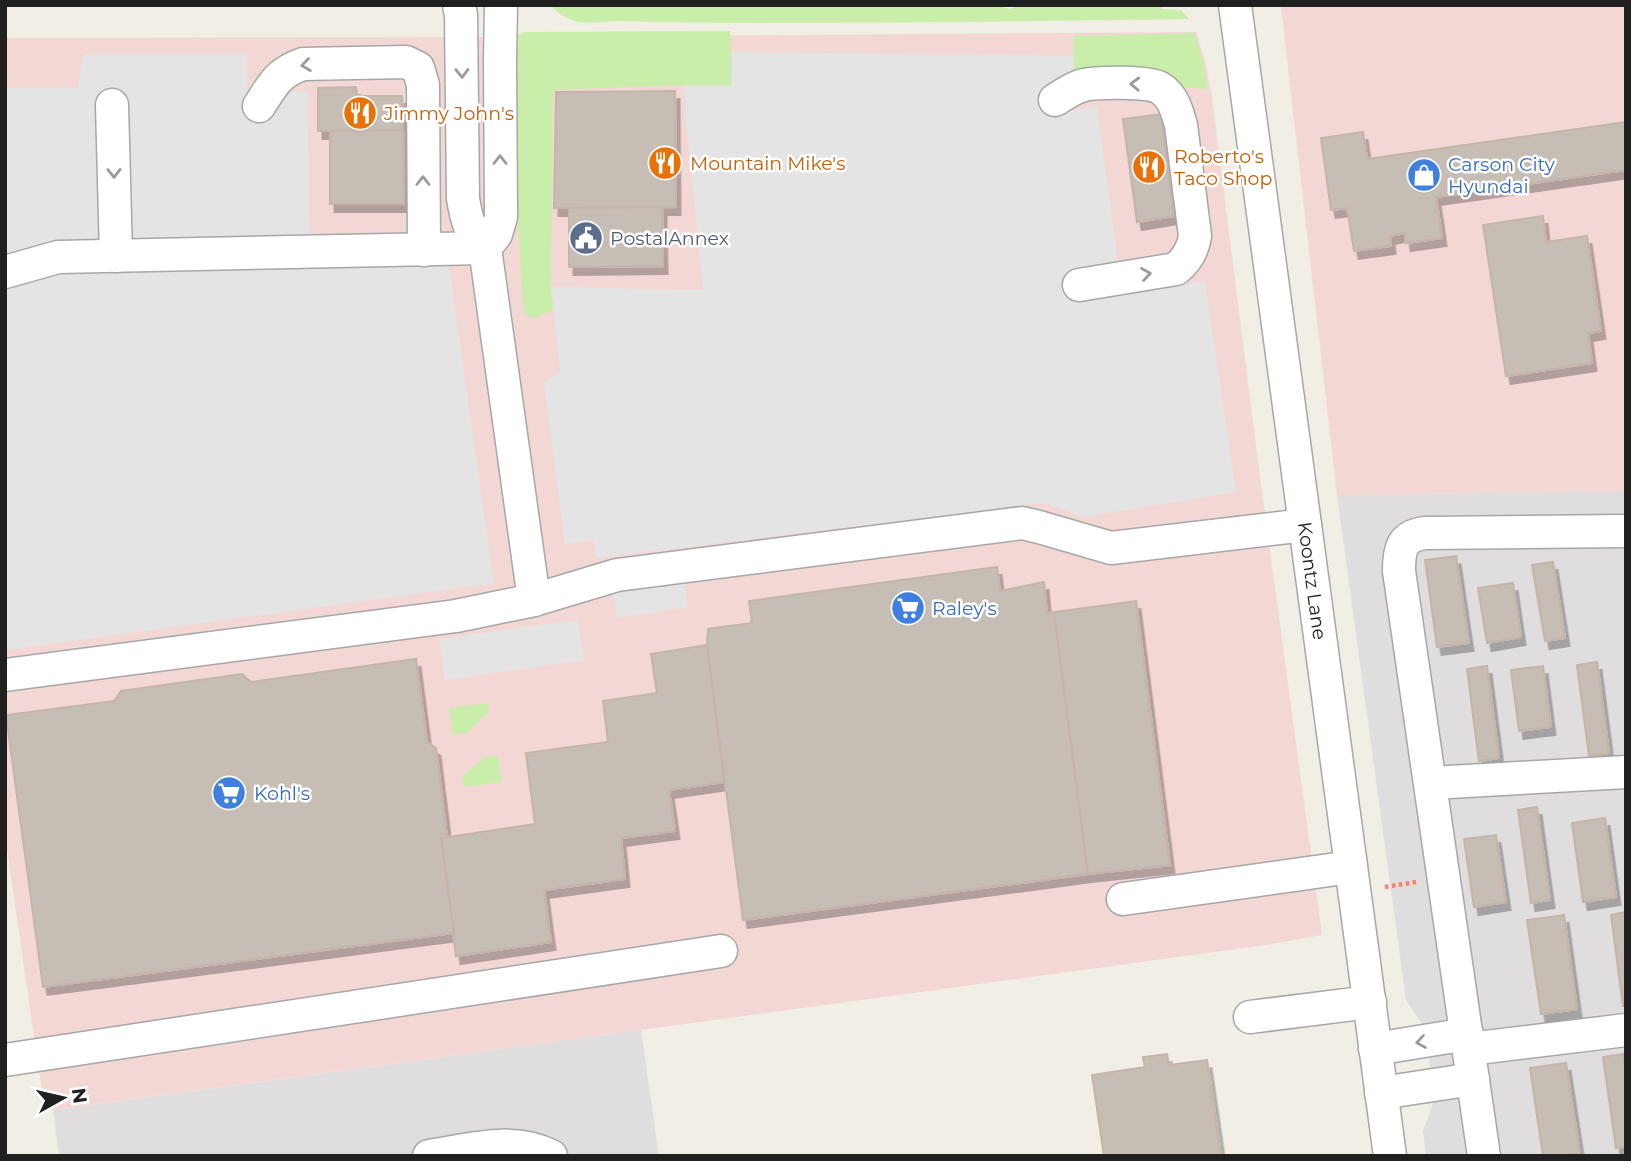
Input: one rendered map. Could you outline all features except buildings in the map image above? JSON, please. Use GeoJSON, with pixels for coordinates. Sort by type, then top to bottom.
{"type":"FeatureCollection","features":[{"type":"Feature","properties":{"kind":"street"},"geometry":{"type":"LineString","coordinates":[[459,5],[463,199],[467,222],[474,237],[485,248],[534,600]]}},
{"type":"Feature","properties":{"kind":"street"},"geometry":{"type":"LineString","coordinates":[[5,272],[58,257],[485,248],[496,234],[501,217],[501,5]]}},
{"type":"Feature","properties":{"kind":"street","name":"Koontz Lane"},"geometry":{"type":"LineString","coordinates":[[1235,5],[1390,1156]]}},
{"type":"Feature","properties":{"kind":"street"},"geometry":{"type":"LineString","coordinates":[[259,106],[276,80],[288,69],[303,64],[406,62],[418,68],[423,85],[424,250]]}},
{"type":"Feature","properties":{"kind":"street"},"geometry":{"type":"LineString","coordinates":[[1055,100],[1082,85],[1139,83],[1158,86],[1168,94],[1176,107],[1181,125],[1195,236],[1194,246],[1184,263],[1176,270],[1079,285]]}},
{"type":"Feature","properties":{"kind":"street"},"geometry":{"type":"LineString","coordinates":[[112,105],[116,256]]}},
{"type":"Feature","properties":{"kind":"street"},"geometry":{"type":"LineString","coordinates":[[5,674],[456,616],[534,600],[617,575],[1022,523],[1111,548],[1305,525]]}},
{"type":"Feature","properties":{"kind":"street"},"geometry":{"type":"LineString","coordinates":[[1484,1156],[1399,571],[1399,554],[1405,541],[1414,535],[1626,531]]}},
{"type":"Feature","properties":{"kind":"street"},"geometry":{"type":"LineString","coordinates":[[1431,783],[1626,772]]}},
{"type":"Feature","properties":{"kind":"street"},"geometry":{"type":"LineString","coordinates":[[1123,899],[1351,867]]}},
{"type":"Feature","properties":{"kind":"street"},"geometry":{"type":"LineString","coordinates":[[5,1060],[721,951]]}},
{"type":"Feature","properties":{"kind":"street"},"geometry":{"type":"LineString","coordinates":[[1250,1017],[1370,1002]]}},
{"type":"Feature","properties":{"kind":"street"},"geometry":{"type":"LineString","coordinates":[[1375,1049],[1470,1054],[1626,1030]]}},
{"type":"Feature","properties":{"kind":"street"},"geometry":{"type":"LineString","coordinates":[[1381,1093],[1470,1054]]}},
{"type":"Feature","properties":{"kind":"street"},"geometry":{"type":"LineString","coordinates":[[429,1156],[498,1145],[524,1146],[551,1156]]}},
{"type":"Feature","properties":{"kind":"shaded area"},"geometry":{"type":"Polygon","coordinates":[[[1626,5],[1626,491],[1337,495],[1281,7],[1626,5]]]}},
{"type":"Feature","properties":{"kind":"shaded area"},"geometry":{"type":"Polygon","coordinates":[[[1196,32],[1211,91],[1322,935],[1266,945],[45,1111],[5,836],[5,38],[1196,32]]]}},
{"type":"Feature","properties":{"kind":"shaded area"},"geometry":{"type":"Polygon","coordinates":[[[732,52],[1074,56],[1074,110],[1097,107],[1122,292],[1205,281],[1236,492],[1083,517],[1045,503],[597,558],[594,540],[565,544],[544,383],[560,372],[551,287],[703,290],[683,85],[731,86],[732,52]]]}},
{"type":"Feature","properties":{"kind":"shaded area"},"geometry":{"type":"Polygon","coordinates":[[[83,54],[247,54],[247,90],[308,92],[310,266],[449,266],[494,583],[5,650],[5,88],[78,88],[83,54]]]}},
{"type":"Feature","properties":{"kind":"shaded area"},"geometry":{"type":"Polygon","coordinates":[[[1626,491],[1626,1156],[1426,1156],[1423,1131],[1435,1098],[1424,1027],[1406,1000],[1337,495],[1626,491]]]}},
{"type":"Feature","properties":{"kind":"shaded area"},"geometry":{"type":"Polygon","coordinates":[[[685,582],[688,607],[617,618],[613,592],[685,582]]]}},
{"type":"Feature","properties":{"kind":"shaded area"},"geometry":{"type":"Polygon","coordinates":[[[578,620],[584,660],[445,680],[439,639],[578,620]]]}},
{"type":"Feature","properties":{"kind":"shaded area"},"geometry":{"type":"Polygon","coordinates":[[[641,1030],[659,1156],[59,1156],[53,1110],[641,1030]]]}},
{"type":"Feature","properties":{"kind":"green space"},"geometry":{"type":"Polygon","coordinates":[[[551,5],[997,5],[1009,9],[1024,5],[1161,5],[1161,9],[1181,10],[1189,19],[589,23],[566,18],[551,5]]]}},
{"type":"Feature","properties":{"kind":"green space"},"geometry":{"type":"Polygon","coordinates":[[[730,31],[732,86],[553,90],[551,287],[554,310],[531,318],[525,313],[523,304],[517,205],[518,35],[525,32],[730,31]]]}},
{"type":"Feature","properties":{"kind":"green space"},"geometry":{"type":"Polygon","coordinates":[[[1194,33],[1208,89],[1074,74],[1073,36],[1194,33]]]}},
{"type":"Feature","properties":{"kind":"green space"},"geometry":{"type":"Polygon","coordinates":[[[488,703],[489,712],[467,733],[453,734],[449,708],[488,703]]]}},
{"type":"Feature","properties":{"kind":"green space"},"geometry":{"type":"Polygon","coordinates":[[[498,756],[502,782],[464,787],[462,777],[485,757],[498,756]]]}},
{"type":"Feature","properties":{"kind":"place","name":"Jimmy John's"},"geometry":{"type":"Point","coordinates":[360,113]}},
{"type":"Feature","properties":{"kind":"place","name":"Mountain Mike's"},"geometry":{"type":"Point","coordinates":[665,163]}},
{"type":"Feature","properties":{"kind":"place","name":"Roberto's Taco Shop"},"geometry":{"type":"Point","coordinates":[1149,167]}},
{"type":"Feature","properties":{"kind":"place","name":"Carson City Hyundai"},"geometry":{"type":"Point","coordinates":[1424,175]}},
{"type":"Feature","properties":{"kind":"place","name":"PostalAnnex"},"geometry":{"type":"Point","coordinates":[586,238]}},
{"type":"Feature","properties":{"kind":"place","name":"Raley's"},"geometry":{"type":"Point","coordinates":[908,608]}},
{"type":"Feature","properties":{"kind":"place","name":"Kohl's"},"geometry":{"type":"Point","coordinates":[229,793]}}]}
